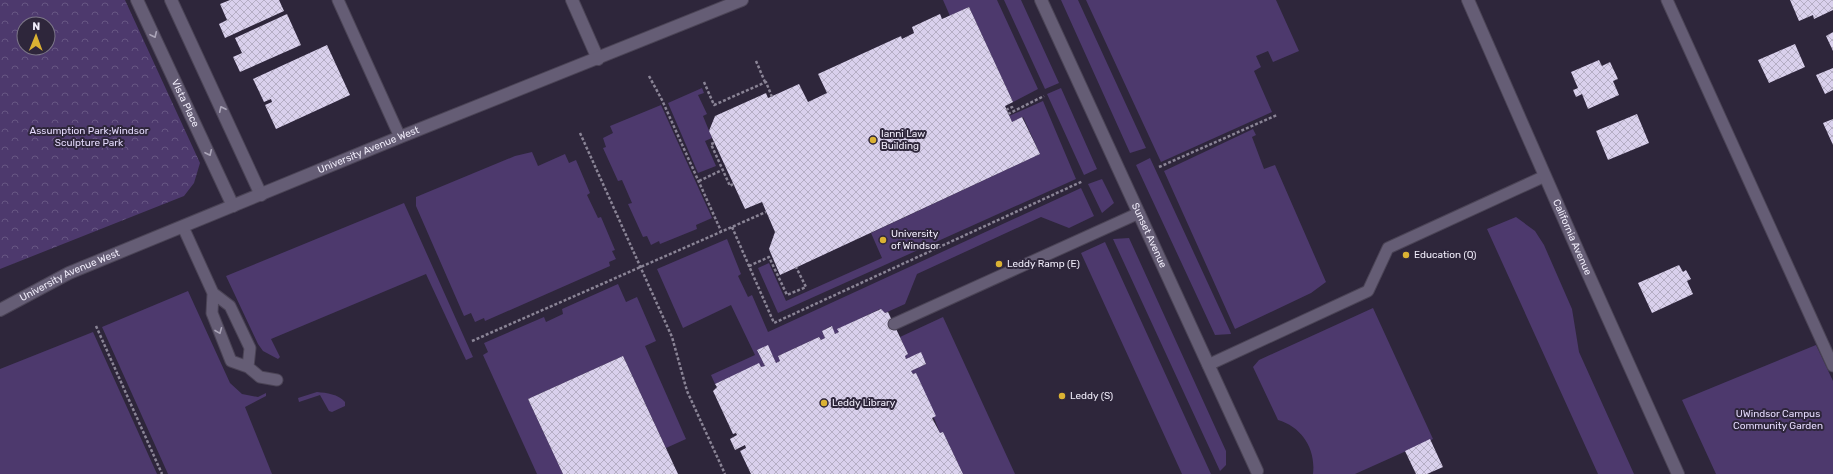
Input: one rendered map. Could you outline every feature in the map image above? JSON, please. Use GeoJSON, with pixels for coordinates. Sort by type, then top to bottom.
{"type":"FeatureCollection","features":[{"type":"Feature","properties":{"kind":"street","name":"Vista Place"},"geometry":{"type":"LineString","coordinates":[[137,0],[233,206]]}},
{"type":"Feature","properties":{"kind":"street"},"geometry":{"type":"LineString","coordinates":[[172,0],[261,195]]}},
{"type":"Feature","properties":{"kind":"street"},"geometry":{"type":"LineString","coordinates":[[572,0],[598,59]]}},
{"type":"Feature","properties":{"kind":"street","name":"University Avenue West"},"geometry":{"type":"LineString","coordinates":[[0,310],[69,273],[400,137],[598,59],[742,0]]}},
{"type":"Feature","properties":{"kind":"street","name":"Sunset Avenue"},"geometry":{"type":"LineString","coordinates":[[1041,0],[1208,365],[1253,472]]}},
{"type":"Feature","properties":{"kind":"street","name":"California Avenue"},"geometry":{"type":"LineString","coordinates":[[1468,0],[1678,474]]}},
{"type":"Feature","properties":{"kind":"lane"},"geometry":{"type":"LineString","coordinates":[[338,0],[400,137]]}},
{"type":"Feature","properties":{"kind":"lane"},"geometry":{"type":"LineString","coordinates":[[1667,0],[1833,366]]}},
{"type":"Feature","properties":{"kind":"lane"},"geometry":{"type":"LineString","coordinates":[[1208,365],[1368,291],[1388,248],[1545,176]]}},
{"type":"Feature","properties":{"kind":"lane"},"geometry":{"type":"LineString","coordinates":[[894,324],[1138,213]]}},
{"type":"Feature","properties":{"kind":"lane"},"geometry":{"type":"LineString","coordinates":[[183,227],[213,294],[212,314],[231,361],[248,367],[260,377],[277,380]]}},
{"type":"Feature","properties":{"kind":"lane"},"geometry":{"type":"LineString","coordinates":[[213,294],[230,306],[250,348],[248,367]]}},
{"type":"Feature","properties":{"kind":"path"},"geometry":{"type":"LineString","coordinates":[[756,61],[772,97]]}},
{"type":"Feature","properties":{"kind":"path"},"geometry":{"type":"LineString","coordinates":[[649,76],[662,100],[721,231]]}},
{"type":"Feature","properties":{"kind":"path"},"geometry":{"type":"LineString","coordinates":[[704,82],[714,105],[766,82]]}},
{"type":"Feature","properties":{"kind":"path"},"geometry":{"type":"LineString","coordinates":[[1008,114],[1044,96]]}},
{"type":"Feature","properties":{"kind":"path"},"geometry":{"type":"LineString","coordinates":[[1006,110],[1012,107],[1014,111]]}},
{"type":"Feature","properties":{"kind":"path"},"geometry":{"type":"LineString","coordinates":[[1159,167],[1277,115]]}},
{"type":"Feature","properties":{"kind":"path"},"geometry":{"type":"LineString","coordinates":[[580,133],[672,337],[687,391],[725,474]]}},
{"type":"Feature","properties":{"kind":"path"},"geometry":{"type":"LineString","coordinates":[[714,143],[711,144],[722,170],[730,186],[733,184]]}},
{"type":"Feature","properties":{"kind":"path"},"geometry":{"type":"LineString","coordinates":[[698,181],[722,170]]}},
{"type":"Feature","properties":{"kind":"path"},"geometry":{"type":"LineString","coordinates":[[732,227],[774,323],[1083,181]]}},
{"type":"Feature","properties":{"kind":"path"},"geometry":{"type":"LineString","coordinates":[[472,341],[766,212]]}},
{"type":"Feature","properties":{"kind":"path"},"geometry":{"type":"LineString","coordinates":[[750,266],[769,257],[787,295],[806,287],[796,267]]}},
{"type":"Feature","properties":{"kind":"path"},"geometry":{"type":"LineString","coordinates":[[96,326],[162,474]]}},
{"type":"Feature","properties":{"kind":"green space","name":"Assumption Park;Windsor Sculpture Park"},"geometry":{"type":"Polygon","coordinates":[[[0,0],[125,0],[200,163],[194,183],[184,196],[0,269],[0,0]]]}},
{"type":"Feature","properties":{"kind":"green space"},"geometry":{"type":"Polygon","coordinates":[[[943,0],[997,0],[1038,89],[1013,102],[969,7],[950,16],[943,0]]]}},
{"type":"Feature","properties":{"kind":"green space"},"geometry":{"type":"Polygon","coordinates":[[[1004,0],[1021,0],[1059,83],[1045,89],[1004,0]]]}},
{"type":"Feature","properties":{"kind":"green space"},"geometry":{"type":"Polygon","coordinates":[[[1061,0],[1078,0],[1146,148],[1130,153],[1061,0]]]}},
{"type":"Feature","properties":{"kind":"green space"},"geometry":{"type":"Polygon","coordinates":[[[1086,0],[1276,0],[1299,51],[1273,62],[1268,51],[1256,56],[1261,67],[1254,71],[1272,112],[1161,162],[1086,0]]]}},
{"type":"Feature","properties":{"kind":"green space"},"geometry":{"type":"Polygon","coordinates":[[[702,88],[704,93],[698,95],[707,114],[703,116],[712,138],[705,141],[716,166],[698,173],[668,103],[702,88]]]}},
{"type":"Feature","properties":{"kind":"green space"},"geometry":{"type":"Polygon","coordinates":[[[1061,88],[1097,169],[1084,175],[1047,94],[1061,88]]]}},
{"type":"Feature","properties":{"kind":"green space"},"geometry":{"type":"Polygon","coordinates":[[[1043,101],[1076,179],[778,313],[758,268],[769,263],[786,301],[882,258],[871,233],[1040,154],[1023,117],[1012,122],[1009,116],[1043,101]]]}},
{"type":"Feature","properties":{"kind":"green space"},"geometry":{"type":"Polygon","coordinates":[[[661,105],[712,218],[696,225],[697,229],[660,244],[659,241],[651,245],[647,236],[643,237],[628,204],[632,203],[622,180],[618,181],[603,148],[606,147],[603,138],[613,133],[610,126],[661,105]]]}},
{"type":"Feature","properties":{"kind":"green space"},"geometry":{"type":"Polygon","coordinates":[[[1253,129],[1256,135],[1252,137],[1264,169],[1275,165],[1326,282],[1311,293],[1235,329],[1164,171],[1253,129]]]}},
{"type":"Feature","properties":{"kind":"green space"},"geometry":{"type":"Polygon","coordinates":[[[532,152],[538,166],[565,154],[569,163],[576,160],[590,193],[587,195],[598,218],[601,217],[615,250],[612,251],[616,259],[609,262],[610,266],[485,321],[484,318],[475,322],[471,313],[464,316],[416,206],[416,197],[515,156],[532,152]]]}},
{"type":"Feature","properties":{"kind":"green space"},"geometry":{"type":"Polygon","coordinates":[[[1150,158],[1231,334],[1215,335],[1136,165],[1150,158]]]}},
{"type":"Feature","properties":{"kind":"green space"},"geometry":{"type":"Polygon","coordinates":[[[1102,179],[1114,203],[1102,213],[1088,184],[1102,179]]]}},
{"type":"Feature","properties":{"kind":"green space"},"geometry":{"type":"Polygon","coordinates":[[[1081,188],[1094,216],[1069,228],[1041,217],[917,274],[905,304],[885,313],[880,309],[838,329],[839,332],[835,334],[831,326],[822,331],[825,338],[821,340],[819,337],[778,356],[780,361],[776,363],[768,346],[757,350],[765,366],[761,367],[759,364],[715,384],[711,375],[755,355],[731,305],[683,328],[657,269],[727,239],[741,274],[738,276],[748,297],[752,295],[768,332],[1081,188]]]}},
{"type":"Feature","properties":{"kind":"green space"},"geometry":{"type":"Polygon","coordinates":[[[404,203],[473,357],[466,360],[426,274],[271,339],[280,357],[278,359],[263,351],[258,344],[226,276],[404,203]]]}},
{"type":"Feature","properties":{"kind":"green space"},"geometry":{"type":"Polygon","coordinates":[[[1516,217],[1535,231],[1544,245],[1572,309],[1579,352],[1634,474],[1598,474],[1487,229],[1516,217]]]}},
{"type":"Feature","properties":{"kind":"green space"},"geometry":{"type":"Polygon","coordinates":[[[1129,238],[1226,451],[1226,465],[1220,471],[1113,239],[1129,238]]]}},
{"type":"Feature","properties":{"kind":"green space"},"geometry":{"type":"Polygon","coordinates":[[[1105,242],[1211,474],[1182,474],[1081,253],[1105,242]]]}},
{"type":"Feature","properties":{"kind":"green space"},"geometry":{"type":"Polygon","coordinates":[[[618,284],[626,302],[637,297],[656,341],[645,346],[686,439],[666,448],[623,356],[528,399],[563,474],[537,474],[483,355],[488,352],[484,343],[544,317],[546,322],[563,314],[562,309],[618,284]]]}},
{"type":"Feature","properties":{"kind":"green space"},"geometry":{"type":"Polygon","coordinates":[[[188,291],[230,383],[242,394],[258,397],[266,393],[266,396],[245,407],[272,474],[168,474],[102,327],[188,291]]]}},
{"type":"Feature","properties":{"kind":"green space"},"geometry":{"type":"Polygon","coordinates":[[[1373,308],[1433,439],[1355,474],[1313,474],[1312,456],[1306,440],[1287,423],[1278,420],[1253,367],[1259,360],[1373,308]]]}},
{"type":"Feature","properties":{"kind":"green space"},"geometry":{"type":"Polygon","coordinates":[[[943,317],[1015,474],[963,474],[943,432],[940,433],[916,373],[913,374],[911,371],[926,364],[921,353],[906,359],[905,356],[908,354],[900,337],[943,317]]]}},
{"type":"Feature","properties":{"kind":"green space"},"geometry":{"type":"Polygon","coordinates":[[[93,332],[157,474],[0,474],[0,369],[93,332]]]}},
{"type":"Feature","properties":{"kind":"green space","name":"UWindsor Campus Community Garden"},"geometry":{"type":"Polygon","coordinates":[[[1816,345],[1833,381],[1833,474],[1716,474],[1682,400],[1816,345]]]}},
{"type":"Feature","properties":{"kind":"green space"},"geometry":{"type":"Polygon","coordinates":[[[317,392],[328,393],[339,397],[345,402],[345,406],[332,412],[329,411],[320,395],[299,402],[298,398],[317,392]]]}},
{"type":"Feature","properties":{"kind":"building"},"geometry":{"type":"Polygon","coordinates":[[[230,0],[279,0],[284,11],[225,38],[219,24],[227,20],[220,4],[230,0]]]}},
{"type":"Feature","properties":{"kind":"building"},"geometry":{"type":"Polygon","coordinates":[[[1790,0],[1833,0],[1833,10],[1814,19],[1813,15],[1799,21],[1790,0]]]}},
{"type":"Feature","properties":{"kind":"building","name":"Ianni Law Building"},"geometry":{"type":"Polygon","coordinates":[[[969,7],[1013,102],[1005,106],[1012,122],[1022,117],[1040,154],[780,275],[769,249],[775,232],[762,202],[745,209],[709,131],[715,116],[766,93],[768,98],[799,84],[808,102],[827,93],[818,74],[901,36],[902,39],[914,33],[912,27],[940,14],[942,19],[969,7]]]}},
{"type":"Feature","properties":{"kind":"building"},"geometry":{"type":"Polygon","coordinates":[[[287,14],[301,45],[240,72],[233,57],[242,53],[235,38],[287,14]]]}},
{"type":"Feature","properties":{"kind":"building"},"geometry":{"type":"Polygon","coordinates":[[[1833,32],[1833,51],[1826,36],[1833,32]]]}},
{"type":"Feature","properties":{"kind":"building"},"geometry":{"type":"Polygon","coordinates":[[[1795,44],[1805,67],[1769,83],[1758,60],[1795,44]]]}},
{"type":"Feature","properties":{"kind":"building"},"geometry":{"type":"Polygon","coordinates":[[[327,45],[350,95],[276,129],[265,105],[272,102],[271,99],[264,102],[253,79],[327,45]]]}},
{"type":"Feature","properties":{"kind":"building"},"geometry":{"type":"Polygon","coordinates":[[[1599,60],[1602,66],[1610,62],[1618,79],[1613,81],[1619,95],[1588,109],[1582,94],[1576,97],[1573,90],[1578,88],[1571,72],[1599,60]]]}},
{"type":"Feature","properties":{"kind":"building"},"geometry":{"type":"Polygon","coordinates":[[[1833,68],[1833,90],[1825,94],[1816,75],[1833,68]]]}},
{"type":"Feature","properties":{"kind":"building"},"geometry":{"type":"Polygon","coordinates":[[[1637,114],[1649,143],[1608,160],[1596,131],[1637,114]]]}},
{"type":"Feature","properties":{"kind":"building"},"geometry":{"type":"Polygon","coordinates":[[[1833,119],[1833,145],[1823,123],[1833,119]]]}},
{"type":"Feature","properties":{"kind":"building"},"geometry":{"type":"Polygon","coordinates":[[[1679,265],[1683,272],[1686,270],[1691,279],[1687,281],[1693,294],[1652,313],[1638,283],[1679,265]]]}},
{"type":"Feature","properties":{"kind":"building","name":"Leddy Library"},"geometry":{"type":"Polygon","coordinates":[[[881,309],[885,313],[888,312],[908,354],[905,356],[906,359],[921,352],[926,364],[911,371],[913,374],[916,373],[936,416],[932,418],[940,433],[943,432],[963,474],[751,474],[740,451],[746,448],[745,445],[735,450],[730,439],[737,435],[736,433],[733,434],[713,391],[717,387],[715,384],[759,363],[761,367],[765,366],[757,350],[768,345],[776,363],[780,361],[778,356],[819,337],[821,340],[825,338],[822,331],[832,326],[835,334],[839,332],[837,329],[881,309]]]}},
{"type":"Feature","properties":{"kind":"building"},"geometry":{"type":"Polygon","coordinates":[[[623,356],[678,474],[563,474],[528,399],[623,356]]]}},
{"type":"Feature","properties":{"kind":"building"},"geometry":{"type":"Polygon","coordinates":[[[1430,439],[1443,467],[1427,474],[1416,474],[1405,451],[1430,439]]]}},
{"type":"Feature","properties":{"kind":"place","name":"Ianni Law Building"},"geometry":{"type":"Point","coordinates":[873,140]}},
{"type":"Feature","properties":{"kind":"place","name":"University of Windsor"},"geometry":{"type":"Point","coordinates":[883,240]}},
{"type":"Feature","properties":{"kind":"place","name":"Education (Q)"},"geometry":{"type":"Point","coordinates":[1406,255]}},
{"type":"Feature","properties":{"kind":"place","name":"Leddy Ramp (E)"},"geometry":{"type":"Point","coordinates":[999,264]}},
{"type":"Feature","properties":{"kind":"place","name":"Leddy (S)"},"geometry":{"type":"Point","coordinates":[1062,396]}},
{"type":"Feature","properties":{"kind":"place","name":"Leddy Library"},"geometry":{"type":"Point","coordinates":[824,403]}}]}
